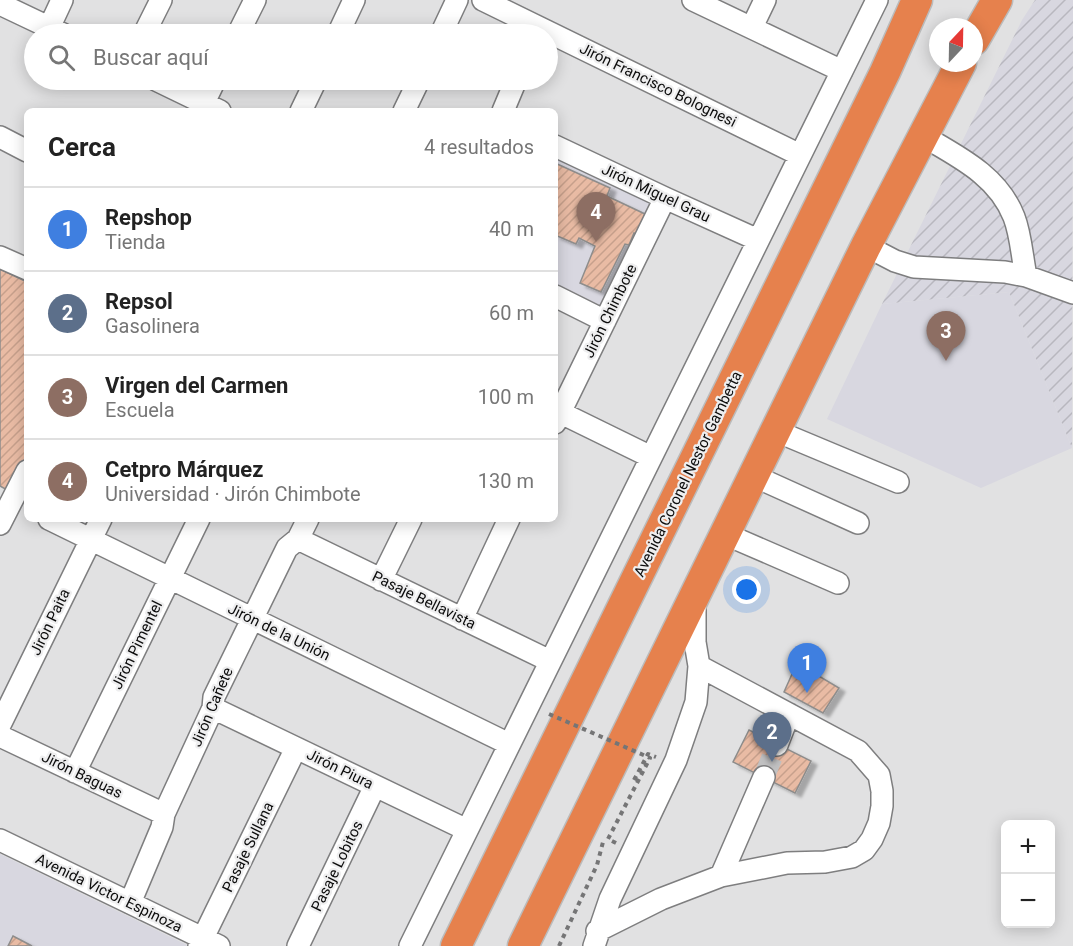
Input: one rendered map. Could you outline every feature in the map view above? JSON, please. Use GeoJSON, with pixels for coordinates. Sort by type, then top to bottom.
{"type":"FeatureCollection","features":[{"type":"Feature","properties":{"kind":"highway","name":"Avenida Coronel Nestor Gambetta"},"geometry":{"type":"LineString","coordinates":[[456,946],[885,72],[917,0]]}},
{"type":"Feature","properties":{"kind":"highway"},"geometry":{"type":"LineString","coordinates":[[983,25],[998,1]]}},
{"type":"Feature","properties":{"kind":"highway"},"geometry":{"type":"LineString","coordinates":[[523,946],[866,246],[956,72]]}},
{"type":"Feature","properties":{"kind":"street"},"geometry":{"type":"LineString","coordinates":[[57,24],[62,0]]}},
{"type":"Feature","properties":{"kind":"street"},"geometry":{"type":"LineString","coordinates":[[149,24],[160,0]]}},
{"type":"Feature","properties":{"kind":"street"},"geometry":{"type":"LineString","coordinates":[[243,24],[255,0]]}},
{"type":"Feature","properties":{"kind":"street"},"geometry":{"type":"LineString","coordinates":[[343,24],[354,0]]}},
{"type":"Feature","properties":{"kind":"street"},"geometry":{"type":"LineString","coordinates":[[446,24],[457,0]]}},
{"type":"Feature","properties":{"kind":"street","name":"Jirón Francisco Bolognesi"},"geometry":{"type":"LineString","coordinates":[[483,0],[526,24]]}},
{"type":"Feature","properties":{"kind":"street"},"geometry":{"type":"LineString","coordinates":[[693,0],[842,71]]}},
{"type":"Feature","properties":{"kind":"street"},"geometry":{"type":"LineString","coordinates":[[752,27],[765,0]]}},
{"type":"Feature","properties":{"kind":"street"},"geometry":{"type":"LineString","coordinates":[[410,946],[877,0]]}},
{"type":"Feature","properties":{"kind":"street"},"geometry":{"type":"LineString","coordinates":[[0,4],[41,24]]}},
{"type":"Feature","properties":{"kind":"street","name":"Jirón Francisco Bolognesi"},"geometry":{"type":"LineString","coordinates":[[558,40],[800,154]]}},
{"type":"Feature","properties":{"kind":"street"},"geometry":{"type":"LineString","coordinates":[[175,90],[208,108],[212,90]]}},
{"type":"Feature","properties":{"kind":"street"},"geometry":{"type":"LineString","coordinates":[[302,108],[311,90]]}},
{"type":"Feature","properties":{"kind":"street"},"geometry":{"type":"LineString","coordinates":[[405,108],[414,90]]}},
{"type":"Feature","properties":{"kind":"street"},"geometry":{"type":"LineString","coordinates":[[504,108],[511,90]]}},
{"type":"Feature","properties":{"kind":"street"},"geometry":{"type":"LineString","coordinates":[[923,136],[986,176],[1003,194],[1015,219],[1026,276]]}},
{"type":"Feature","properties":{"kind":"street"},"geometry":{"type":"LineString","coordinates":[[0,137],[24,149]]}},
{"type":"Feature","properties":{"kind":"street","name":"Jirón Miguel Grau"},"geometry":{"type":"LineString","coordinates":[[558,147],[758,240]]}},
{"type":"Feature","properties":{"kind":"street","name":"Jirón Chimbote"},"geometry":{"type":"LineString","coordinates":[[558,413],[665,198]]}},
{"type":"Feature","properties":{"kind":"street"},"geometry":{"type":"LineString","coordinates":[[866,246],[914,267],[1005,272],[1026,276],[1073,293]]}},
{"type":"Feature","properties":{"kind":"street"},"geometry":{"type":"LineString","coordinates":[[0,256],[24,268]]}},
{"type":"Feature","properties":{"kind":"street"},"geometry":{"type":"LineString","coordinates":[[558,298],[604,321]]}},
{"type":"Feature","properties":{"kind":"street"},"geometry":{"type":"LineString","coordinates":[[558,415],[651,456]]}},
{"type":"Feature","properties":{"kind":"street"},"geometry":{"type":"LineString","coordinates":[[776,431],[898,482]]}},
{"type":"Feature","properties":{"kind":"street"},"geometry":{"type":"LineString","coordinates":[[754,476],[858,523]]}},
{"type":"Feature","properties":{"kind":"street"},"geometry":{"type":"LineString","coordinates":[[0,524],[24,477]]}},
{"type":"Feature","properties":{"kind":"street","name":"Jirón de la Unión"},"geometry":{"type":"LineString","coordinates":[[55,522],[509,744]]}},
{"type":"Feature","properties":{"kind":"street","name":"Jirón Paita"},"geometry":{"type":"LineString","coordinates":[[0,725],[100,522]]}},
{"type":"Feature","properties":{"kind":"street","name":"Jirón Pimentel"},"geometry":{"type":"LineString","coordinates":[[75,772],[198,522]]}},
{"type":"Feature","properties":{"kind":"street","name":"Jirón Cañete"},"geometry":{"type":"LineString","coordinates":[[130,903],[162,827],[164,814],[213,708],[214,697],[287,548],[298,539],[306,522]]}},
{"type":"Feature","properties":{"kind":"street"},"geometry":{"type":"LineString","coordinates":[[381,580],[410,522]]}},
{"type":"Feature","properties":{"kind":"street"},"geometry":{"type":"LineString","coordinates":[[462,619],[508,522]]}},
{"type":"Feature","properties":{"kind":"street"},"geometry":{"type":"LineString","coordinates":[[726,534],[838,583]]}},
{"type":"Feature","properties":{"kind":"street","name":"Pasaje Bellavista"},"geometry":{"type":"LineString","coordinates":[[298,539],[550,661]]}},
{"type":"Feature","properties":{"kind":"street"},"geometry":{"type":"LineString","coordinates":[[596,938],[609,899],[676,760],[696,702],[699,666],[695,642],[695,597]]}},
{"type":"Feature","properties":{"kind":"street"},"geometry":{"type":"LineString","coordinates":[[596,938],[661,899],[722,876],[786,863],[825,862],[852,857],[864,850],[879,823],[882,791],[879,775],[858,751],[699,666]]}},
{"type":"Feature","properties":{"kind":"street","name":"Jirón Piura"},"geometry":{"type":"LineString","coordinates":[[213,708],[467,830]]}},
{"type":"Feature","properties":{"kind":"street"},"geometry":{"type":"LineString","coordinates":[[777,745],[789,714]]}},
{"type":"Feature","properties":{"kind":"street","name":"Jirón Baguas"},"geometry":{"type":"LineString","coordinates":[[0,736],[164,814]]}},
{"type":"Feature","properties":{"kind":"street","name":"Pasaje Sullana"},"geometry":{"type":"LineString","coordinates":[[207,943],[296,748]]}},
{"type":"Feature","properties":{"kind":"street"},"geometry":{"type":"LineString","coordinates":[[722,876],[764,777]]}},
{"type":"Feature","properties":{"kind":"street","name":"Pasaje Lobitos"},"geometry":{"type":"LineString","coordinates":[[298,946],[375,786]]}},
{"type":"Feature","properties":{"kind":"street","name":"Avenida Victor Espinoza"},"geometry":{"type":"LineString","coordinates":[[0,840],[207,943]]}},
{"type":"Feature","properties":{"kind":"path"},"geometry":{"type":"LineString","coordinates":[[549,714],[649,757]]}},
{"type":"Feature","properties":{"kind":"shaded area"},"geometry":{"type":"Polygon","coordinates":[[[1035,0],[1073,0],[1072,448],[1009,292],[882,304],[1022,20],[1035,0]]]}},
{"type":"Feature","properties":{"kind":"shaded area"},"geometry":{"type":"Polygon","coordinates":[[[558,154],[657,200],[604,309],[558,286],[558,154]]]}},
{"type":"Feature","properties":{"kind":"shaded area"},"geometry":{"type":"Polygon","coordinates":[[[1009,292],[1072,448],[981,488],[827,419],[882,304],[1009,292]]]}},
{"type":"Feature","properties":{"kind":"shaded area"},"geometry":{"type":"Polygon","coordinates":[[[0,854],[187,945],[0,946],[0,854]]]}},
{"type":"Feature","properties":{"kind":"building"},"geometry":{"type":"Polygon","coordinates":[[[558,164],[610,188],[607,196],[645,214],[637,234],[634,233],[629,245],[625,244],[601,292],[580,283],[595,246],[579,238],[576,244],[558,236],[558,164]]]}},
{"type":"Feature","properties":{"kind":"building"},"geometry":{"type":"Polygon","coordinates":[[[0,269],[24,281],[24,461],[9,491],[0,486],[0,269]]]}},
{"type":"Feature","properties":{"kind":"building"},"geometry":{"type":"Polygon","coordinates":[[[797,663],[839,688],[823,713],[784,692],[797,663]]]}},
{"type":"Feature","properties":{"kind":"building"},"geometry":{"type":"Polygon","coordinates":[[[749,730],[811,761],[795,793],[733,762],[749,730]]]}},
{"type":"Feature","properties":{"kind":"building"},"geometry":{"type":"Polygon","coordinates":[[[13,936],[32,946],[8,946],[13,936]]]}},
{"type":"Feature","properties":{"kind":"tunnel"},"geometry":{"type":"LineString","coordinates":[[764,777],[777,745]]}},
{"type":"Feature","properties":{"kind":"place","name":"Cetpro Márquez"},"geometry":{"type":"Point","coordinates":[596,242]}},
{"type":"Feature","properties":{"kind":"place","name":"Virgen del Carmen"},"geometry":{"type":"Point","coordinates":[946,361]}},
{"type":"Feature","properties":{"kind":"place","name":"Repshop"},"geometry":{"type":"Point","coordinates":[807,693]}},
{"type":"Feature","properties":{"kind":"place","name":"Repsol"},"geometry":{"type":"Point","coordinates":[772,762]}}]}
